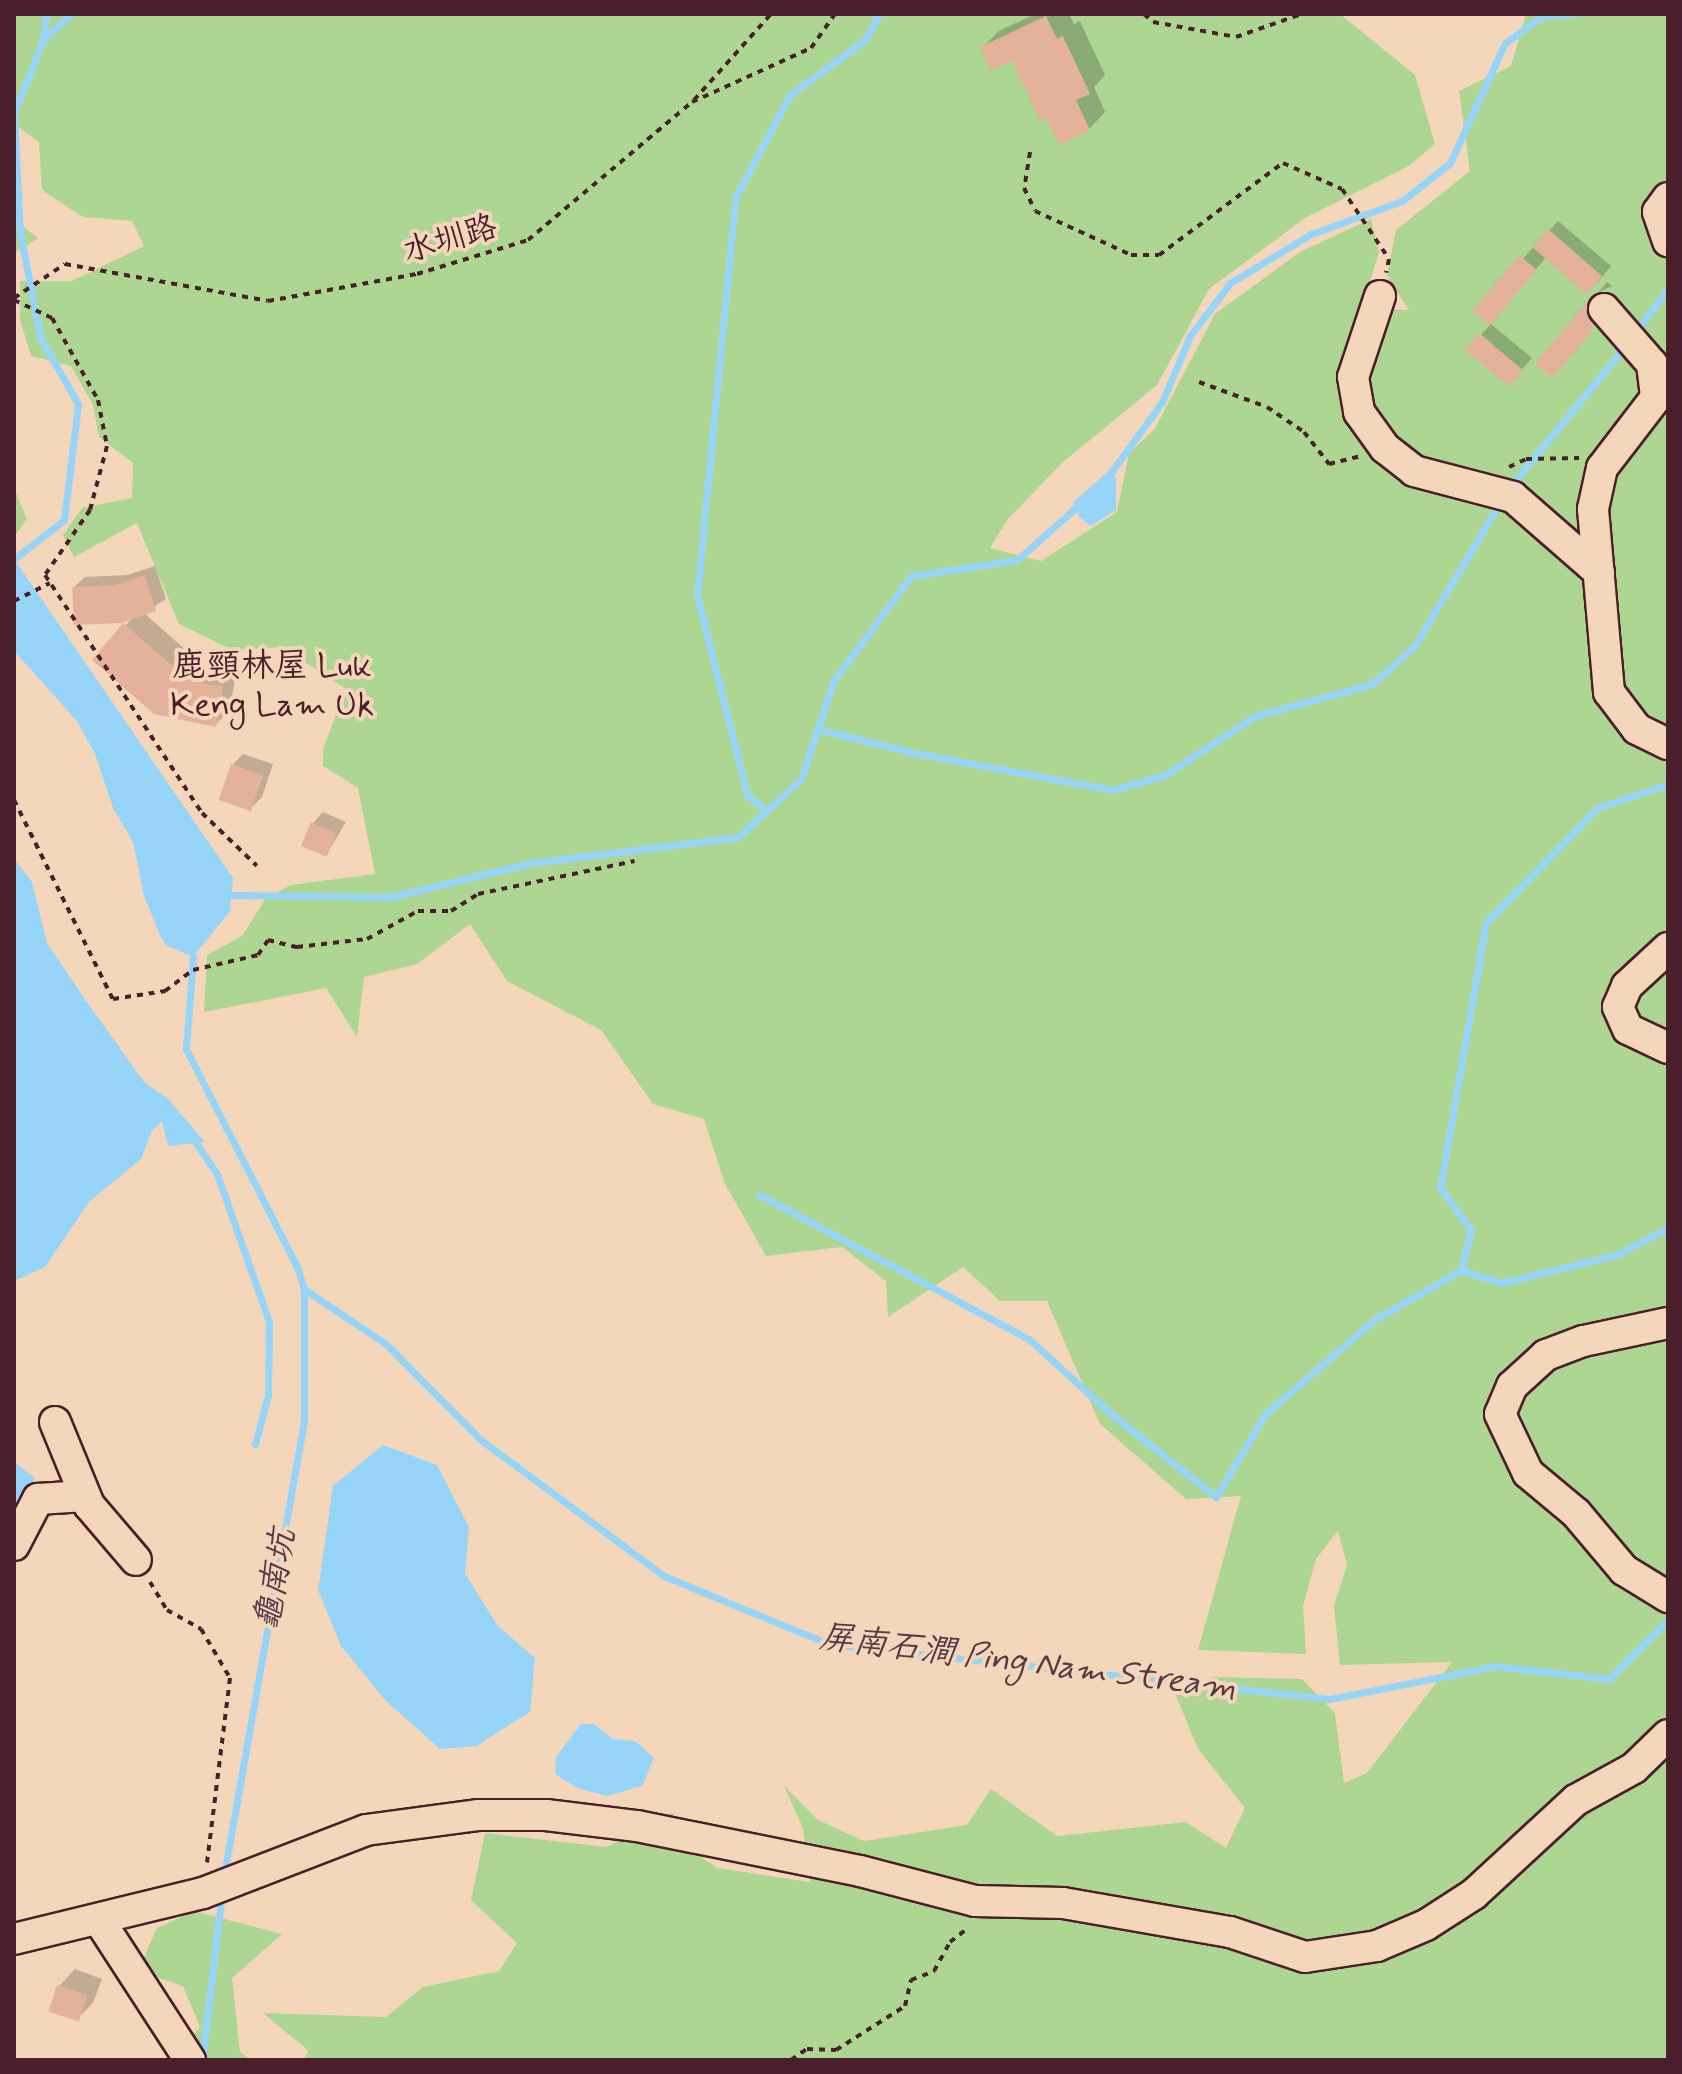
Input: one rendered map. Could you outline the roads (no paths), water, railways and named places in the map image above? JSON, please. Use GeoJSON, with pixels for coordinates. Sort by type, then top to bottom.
{"type":"FeatureCollection","features":[{"type":"Feature","properties":{"kind":"street"},"geometry":{"type":"LineString","coordinates":[[1668,198],[1658,212],[1668,241]]}},
{"type":"Feature","properties":{"kind":"street"},"geometry":{"type":"LineString","coordinates":[[1380,296],[1353,377],[1359,412],[1385,448],[1414,471],[1513,497],[1599,572]]}},
{"type":"Feature","properties":{"kind":"street"},"geometry":{"type":"LineString","coordinates":[[1604,309],[1652,364],[1662,390],[1609,458],[1594,498],[1603,666],[1611,698],[1637,729],[1668,744]]}},
{"type":"Feature","properties":{"kind":"street"},"geometry":{"type":"LineString","coordinates":[[1668,948],[1627,986],[1618,1007],[1628,1029],[1668,1048]]}},
{"type":"Feature","properties":{"kind":"street"},"geometry":{"type":"LineString","coordinates":[[1668,1323],[1583,1341],[1546,1355],[1512,1386],[1500,1414],[1528,1473],[1576,1513],[1624,1570],[1668,1597]]}},
{"type":"Feature","properties":{"kind":"street"},"geometry":{"type":"LineString","coordinates":[[55,1422],[85,1496],[136,1560]]}},
{"type":"Feature","properties":{"kind":"street"},"geometry":{"type":"LineString","coordinates":[[19,1529],[38,1499],[85,1496]]}},
{"type":"Feature","properties":{"kind":"street"},"geometry":{"type":"LineString","coordinates":[[14,1939],[203,1893],[366,1830],[479,1815],[546,1815],[637,1826],[860,1871],[975,1901],[1063,1903],[1230,1932],[1305,1957],[1377,1946],[1426,1925],[1474,1894],[1576,1800],[1634,1768],[1668,1735]]}},
{"type":"Feature","properties":{"kind":"street"},"geometry":{"type":"LineString","coordinates":[[99,1920],[190,2060]]}},
{"type":"Feature","properties":{"kind":"water"},"geometry":{"type":"Polygon","coordinates":[[[1110,470],[1116,478],[1116,510],[1091,526],[1080,518],[1073,502],[1110,470]]]}},
{"type":"Feature","properties":{"kind":"water"},"geometry":{"type":"Polygon","coordinates":[[[14,559],[233,878],[230,911],[193,957],[166,945],[160,935],[144,896],[133,842],[113,808],[95,754],[77,721],[14,651],[14,559]]]}},
{"type":"Feature","properties":{"kind":"water"},"geometry":{"type":"Polygon","coordinates":[[[14,859],[32,882],[47,943],[144,1082],[167,1098],[205,1142],[168,1146],[162,1121],[152,1131],[141,1159],[89,1202],[45,1267],[14,1281],[14,859]]]}},
{"type":"Feature","properties":{"kind":"water"},"geometry":{"type":"Polygon","coordinates":[[[383,1445],[437,1465],[469,1527],[465,1574],[498,1626],[535,1658],[530,1712],[476,1746],[440,1749],[385,1700],[341,1646],[318,1590],[333,1486],[383,1445]]]}},
{"type":"Feature","properties":{"kind":"water"},"geometry":{"type":"Polygon","coordinates":[[[14,1462],[35,1478],[22,1504],[14,1505],[14,1462]]]}},
{"type":"Feature","properties":{"kind":"water"},"geometry":{"type":"Polygon","coordinates":[[[581,1724],[594,1724],[613,1739],[635,1741],[654,1758],[642,1786],[607,1796],[577,1788],[555,1774],[556,1757],[581,1724]]]}},
{"type":"Feature","properties":{"kind":"waterway"},"geometry":{"type":"LineString","coordinates":[[43,40],[46,14]]}},
{"type":"Feature","properties":{"kind":"waterway"},"geometry":{"type":"LineString","coordinates":[[14,559],[64,520],[78,404],[40,337],[20,232],[14,113],[43,40],[71,14]]}},
{"type":"Feature","properties":{"kind":"waterway"},"geometry":{"type":"LineString","coordinates":[[767,811],[747,795],[697,596],[735,198],[790,95],[865,40],[879,14]]}},
{"type":"Feature","properties":{"kind":"waterway"},"geometry":{"type":"LineString","coordinates":[[1107,478],[1162,402],[1190,336],[1230,283],[1311,234],[1402,201],[1450,163],[1505,43],[1542,16],[1573,14]]}},
{"type":"Feature","properties":{"kind":"waterway"},"geometry":{"type":"LineString","coordinates":[[1634,334],[1668,288]]}},
{"type":"Feature","properties":{"kind":"waterway"},"geometry":{"type":"LineString","coordinates":[[1508,489],[1627,344]]}},
{"type":"Feature","properties":{"kind":"waterway"},"geometry":{"type":"LineString","coordinates":[[229,895],[391,897],[530,863],[738,837],[801,779],[834,680],[911,576],[1017,560],[1081,503]]}},
{"type":"Feature","properties":{"kind":"waterway"},"geometry":{"type":"LineString","coordinates":[[818,729],[920,754],[1112,790],[1163,776],[1255,716],[1372,684],[1414,647],[1500,503]]}},
{"type":"Feature","properties":{"kind":"waterway"},"geometry":{"type":"LineString","coordinates":[[760,1195],[1030,1340],[1110,1413],[1216,1497],[1265,1414],[1374,1320],[1461,1270],[1471,1230],[1440,1188],[1486,923],[1597,808],[1668,784]]}},
{"type":"Feature","properties":{"kind":"waterway","name":"屏南石澗 Ping Nam Stream"},"geometry":{"type":"LineString","coordinates":[[193,957],[186,1049],[297,1267],[304,1289],[386,1344],[481,1440],[664,1576],[829,1644],[1330,1699],[1495,1666],[1609,1679],[1668,1620]]}},
{"type":"Feature","properties":{"kind":"waterway"},"geometry":{"type":"LineString","coordinates":[[192,1137],[217,1174],[269,1322],[268,1395],[255,1444]]}},
{"type":"Feature","properties":{"kind":"waterway"},"geometry":{"type":"LineString","coordinates":[[1461,1270],[1501,1283],[1616,1255],[1668,1228]]}},
{"type":"Feature","properties":{"kind":"waterway","name":"龜南坑"},"geometry":{"type":"LineString","coordinates":[[225,1869],[304,1421],[304,1289]]}},
{"type":"Feature","properties":{"kind":"waterway","name":"龜南坑"},"geometry":{"type":"LineString","coordinates":[[202,2060],[221,1900]]}},
{"type":"Feature","properties":{"kind":"district","name":"鹿頸林屋 Luk Keng Lam Uk"},"geometry":{"type":"Point","coordinates":[272,686]}}]}
